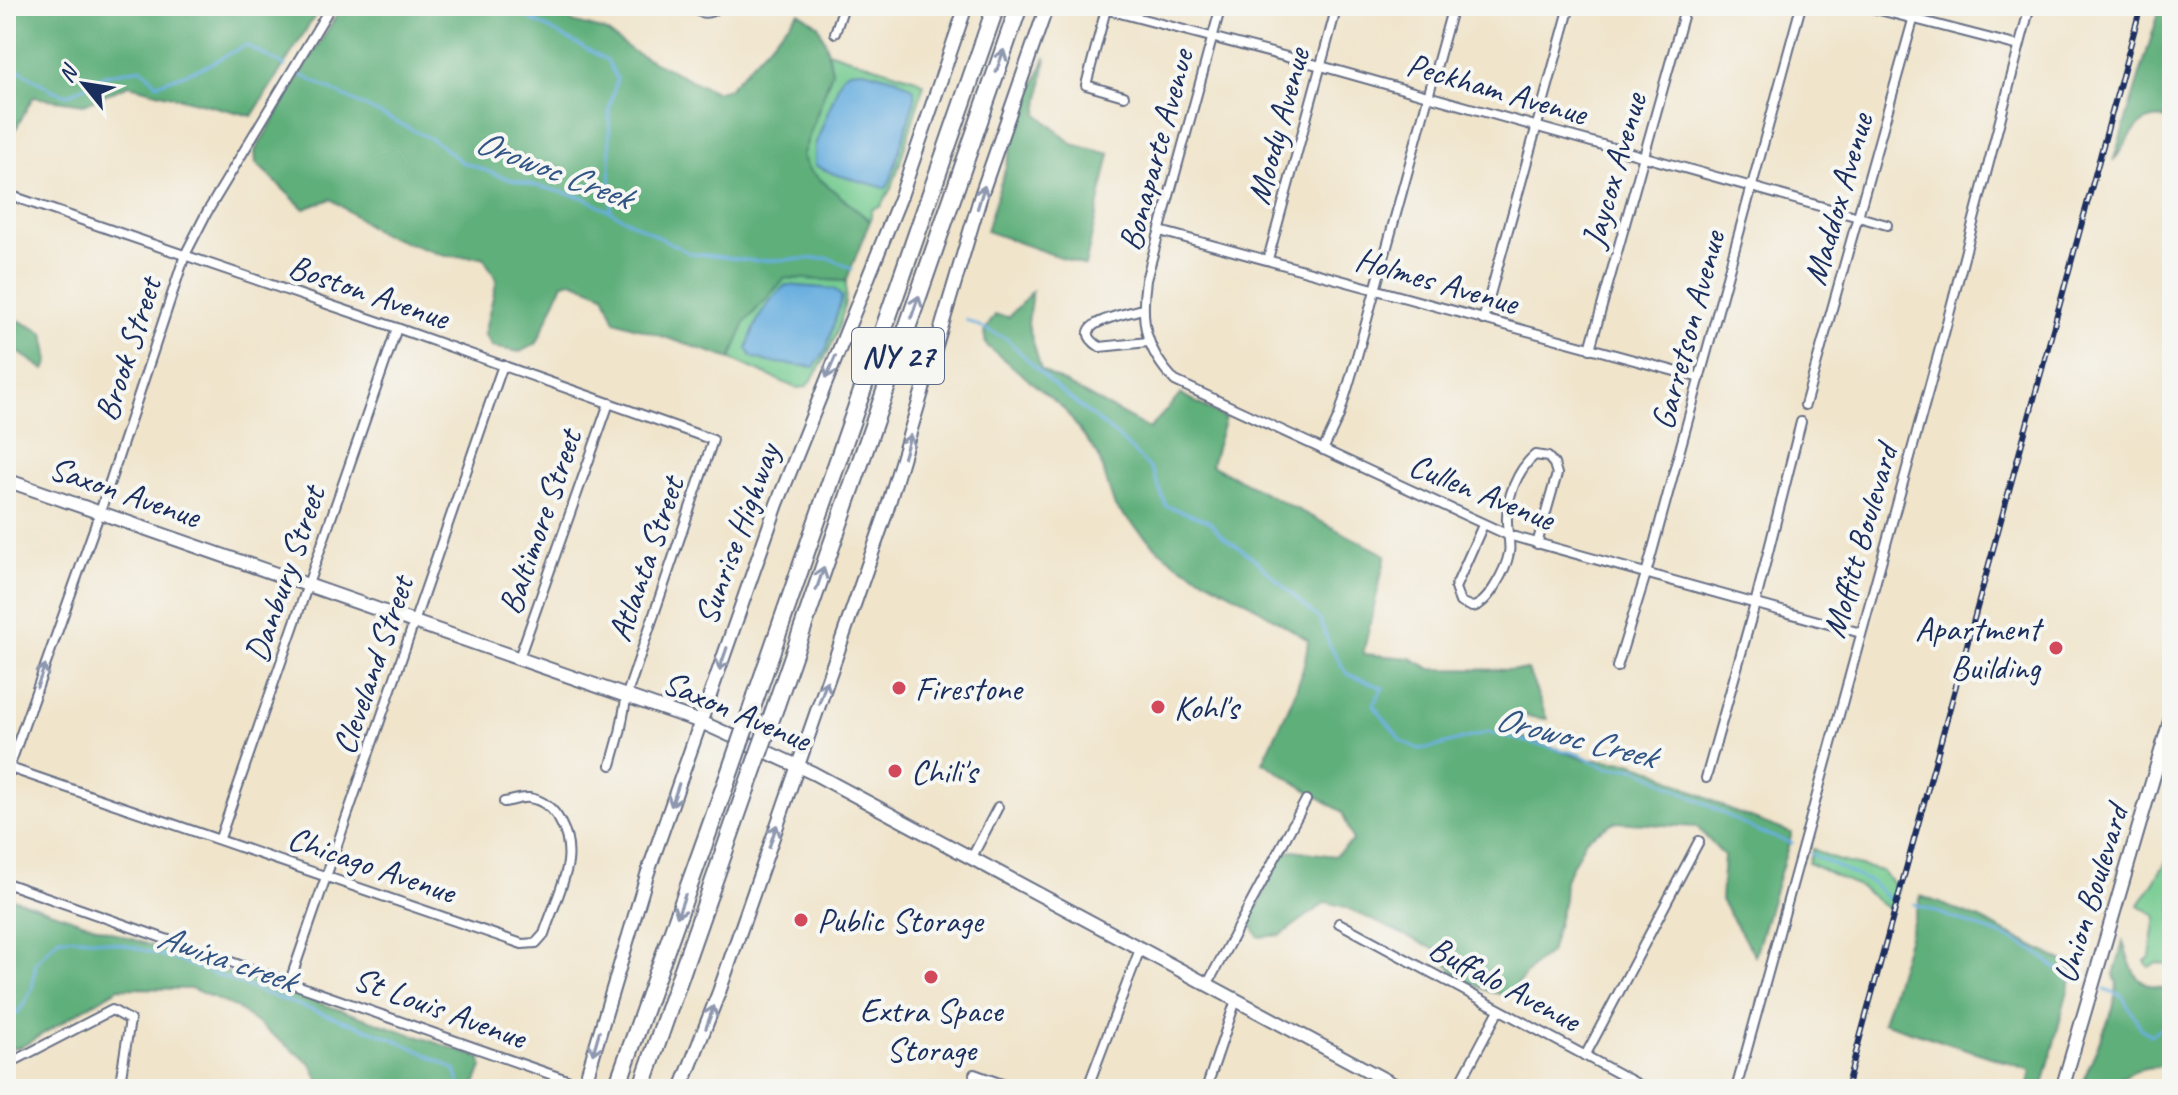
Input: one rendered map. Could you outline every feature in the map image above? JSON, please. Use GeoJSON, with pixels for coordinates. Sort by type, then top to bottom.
{"type":"FeatureCollection","features":[{"type":"Feature","properties":{"kind":"highway","name":"Sunrise Highway"},"geometry":{"type":"LineString","coordinates":[[616,1089],[727,780],[994,6]]}},
{"type":"Feature","properties":{"kind":"highway","name":"NY 27"},"geometry":{"type":"LineString","coordinates":[[641,1089],[1019,6]]}},
{"type":"Feature","properties":{"kind":"main road","name":"Sunrise Highway"},"geometry":{"type":"LineString","coordinates":[[583,1087],[631,923],[795,456],[901,196],[966,6]]}},
{"type":"Feature","properties":{"kind":"main road"},"geometry":{"type":"LineString","coordinates":[[681,1089],[719,992],[894,487],[981,195],[1047,6]]}},
{"type":"Feature","properties":{"kind":"main road","name":"Saxon Avenue"},"geometry":{"type":"LineString","coordinates":[[6,480],[701,722],[797,765],[1402,1089]]}},
{"type":"Feature","properties":{"kind":"main road","name":"Union Boulevard"},"geometry":{"type":"LineString","coordinates":[[2062,1089],[2172,714]]}},
{"type":"Feature","properties":{"kind":"street","name":"Brook Street"},"geometry":{"type":"LineString","coordinates":[[7,770],[100,512],[185,255],[213,202],[331,6]]}},
{"type":"Feature","properties":{"kind":"street"},"geometry":{"type":"LineString","coordinates":[[690,6],[699,13],[710,13],[720,6]]}},
{"type":"Feature","properties":{"kind":"street"},"geometry":{"type":"LineString","coordinates":[[835,33],[844,6]]}},
{"type":"Feature","properties":{"kind":"street","name":"Peckham Avenue"},"geometry":{"type":"LineString","coordinates":[[1093,6],[1427,95],[1887,225]]}},
{"type":"Feature","properties":{"kind":"street","name":"Bonaparte Avenue"},"geometry":{"type":"LineString","coordinates":[[1142,309],[1146,280],[1221,6]]}},
{"type":"Feature","properties":{"kind":"street","name":"Moody Avenue"},"geometry":{"type":"LineString","coordinates":[[1268,259],[1337,6]]}},
{"type":"Feature","properties":{"kind":"street"},"geometry":{"type":"LineString","coordinates":[[1323,450],[1339,416],[1453,6]]}},
{"type":"Feature","properties":{"kind":"street"},"geometry":{"type":"LineString","coordinates":[[1483,320],[1570,6]]}},
{"type":"Feature","properties":{"kind":"street","name":"Jaycox Avenue"},"geometry":{"type":"LineString","coordinates":[[1590,349],[1686,6]]}},
{"type":"Feature","properties":{"kind":"street","name":"Garretson Avenue"},"geometry":{"type":"LineString","coordinates":[[1617,667],[1646,574],[1801,6]]}},
{"type":"Feature","properties":{"kind":"street"},"geometry":{"type":"LineString","coordinates":[[1864,6],[2019,46]]}},
{"type":"Feature","properties":{"kind":"street","name":"Maddox Avenue"},"geometry":{"type":"LineString","coordinates":[[1805,405],[1917,6]]}},
{"type":"Feature","properties":{"kind":"street","name":"Moffitt Boulevard"},"geometry":{"type":"LineString","coordinates":[[1736,1089],[1949,315],[2030,6]]}},
{"type":"Feature","properties":{"kind":"street"},"geometry":{"type":"LineString","coordinates":[[1106,9],[1086,85],[1124,96]]}},
{"type":"Feature","properties":{"kind":"street","name":"Boston Avenue"},"geometry":{"type":"LineString","coordinates":[[6,194],[713,440]]}},
{"type":"Feature","properties":{"kind":"street","name":"Holmes Avenue"},"geometry":{"type":"LineString","coordinates":[[1160,231],[1700,378]]}},
{"type":"Feature","properties":{"kind":"street"},"geometry":{"type":"LineString","coordinates":[[1142,309],[1101,319],[1093,325],[1090,336],[1092,342],[1100,347],[1148,342]]}},
{"type":"Feature","properties":{"kind":"street","name":"Cullen Avenue"},"geometry":{"type":"LineString","coordinates":[[1142,309],[1148,342],[1161,366],[1175,381],[1483,525],[1537,544],[1861,633]]}},
{"type":"Feature","properties":{"kind":"street","name":"Danbury Street"},"geometry":{"type":"LineString","coordinates":[[220,838],[397,328]]}},
{"type":"Feature","properties":{"kind":"street","name":"Cleveland Street"},"geometry":{"type":"LineString","coordinates":[[290,981],[503,365]]}},
{"type":"Feature","properties":{"kind":"street","name":"Baltimore Street"},"geometry":{"type":"LineString","coordinates":[[519,658],[609,403]]}},
{"type":"Feature","properties":{"kind":"street"},"geometry":{"type":"LineString","coordinates":[[1706,778],[1755,604],[1801,422]]}},
{"type":"Feature","properties":{"kind":"street","name":"Atlanta Street"},"geometry":{"type":"LineString","coordinates":[[611,765],[627,694],[713,440]]}},
{"type":"Feature","properties":{"kind":"street"},"geometry":{"type":"LineString","coordinates":[[1483,525],[1455,588],[1460,602],[1472,607],[1486,600],[1510,552],[1508,504],[1521,472],[1535,455],[1548,457],[1557,474],[1537,544]]}},
{"type":"Feature","properties":{"kind":"street","name":"Chicago Avenue"},"geometry":{"type":"LineString","coordinates":[[7,770],[220,838],[522,944],[536,943],[544,934],[568,862],[567,833],[544,803],[528,798],[504,802]]}},
{"type":"Feature","properties":{"kind":"street"},"geometry":{"type":"LineString","coordinates":[[1207,985],[1306,800]]}},
{"type":"Feature","properties":{"kind":"street"},"geometry":{"type":"LineString","coordinates":[[971,859],[998,807]]}},
{"type":"Feature","properties":{"kind":"street"},"geometry":{"type":"LineString","coordinates":[[1585,1056],[1699,841]]}},
{"type":"Feature","properties":{"kind":"street","name":"St Louis Avenue"},"geometry":{"type":"LineString","coordinates":[[6,883],[583,1087]]}},
{"type":"Feature","properties":{"kind":"street","name":"Buffalo Avenue"},"geometry":{"type":"LineString","coordinates":[[1339,923],[1647,1089]]}},
{"type":"Feature","properties":{"kind":"street"},"geometry":{"type":"LineString","coordinates":[[1087,1089],[1140,949]]}},
{"type":"Feature","properties":{"kind":"street"},"geometry":{"type":"LineString","coordinates":[[1206,1089],[1236,1000]]}},
{"type":"Feature","properties":{"kind":"street"},"geometry":{"type":"LineString","coordinates":[[7,1063],[112,1010],[130,1020],[119,1089]]}},
{"type":"Feature","properties":{"kind":"street"},"geometry":{"type":"LineString","coordinates":[[1457,1089],[1499,1010]]}},
{"type":"Feature","properties":{"kind":"street"},"geometry":{"type":"LineString","coordinates":[[974,1074],[1016,1089]]}},
{"type":"Feature","properties":{"kind":"green space"},"geometry":{"type":"Polygon","coordinates":[[[6,6],[321,6],[252,116],[129,85],[84,104],[33,97],[6,147],[6,6]]]}},
{"type":"Feature","properties":{"kind":"green space"},"geometry":{"type":"Polygon","coordinates":[[[342,6],[552,6],[573,22],[605,31],[634,52],[715,92],[729,88],[799,12],[818,25],[832,71],[802,156],[809,170],[870,221],[846,281],[785,278],[745,322],[731,359],[615,321],[604,294],[572,281],[563,283],[537,343],[520,352],[492,347],[484,334],[497,280],[483,257],[445,256],[379,233],[331,199],[304,209],[256,163],[255,151],[342,6]]]}},
{"type":"Feature","properties":{"kind":"green space"},"geometry":{"type":"Polygon","coordinates":[[[2161,6],[2172,6],[2172,120],[2160,118],[2143,123],[2113,162],[2161,6]]]}},
{"type":"Feature","properties":{"kind":"green space"},"geometry":{"type":"Polygon","coordinates":[[[827,51],[924,84],[893,185],[880,207],[872,209],[870,221],[809,170],[802,156],[832,72],[827,51]],[[841,79],[815,146],[886,188],[914,101],[841,79]]]}},
{"type":"Feature","properties":{"kind":"green space"},"geometry":{"type":"Polygon","coordinates":[[[1046,57],[1038,114],[1072,144],[1110,154],[1085,266],[986,231],[1020,120],[1046,57]]]}},
{"type":"Feature","properties":{"kind":"green space"},"geometry":{"type":"Polygon","coordinates":[[[785,278],[846,281],[844,309],[835,337],[806,387],[796,388],[731,359],[745,322],[785,278]]]}},
{"type":"Feature","properties":{"kind":"green space"},"geometry":{"type":"Polygon","coordinates":[[[1032,291],[1028,324],[1041,370],[1149,429],[1181,394],[1225,418],[1211,465],[1386,555],[1363,654],[1411,658],[1431,669],[1528,670],[1547,719],[1509,714],[1501,729],[1583,759],[1630,762],[1649,768],[1732,811],[1792,833],[1755,956],[1721,900],[1724,856],[1697,827],[1614,822],[1586,839],[1565,880],[1564,899],[1550,953],[1538,961],[1507,995],[1490,992],[1458,977],[1434,949],[1345,907],[1326,902],[1281,935],[1259,937],[1249,923],[1283,854],[1294,850],[1334,856],[1353,841],[1342,812],[1263,762],[1297,687],[1308,640],[1176,563],[1158,549],[1115,507],[1098,455],[1063,408],[986,345],[984,332],[995,315],[1009,317],[1032,291]]]}},
{"type":"Feature","properties":{"kind":"green space"},"geometry":{"type":"Polygon","coordinates":[[[6,314],[44,333],[49,361],[45,370],[6,344],[6,314]]]}},
{"type":"Feature","properties":{"kind":"green space"},"geometry":{"type":"Polygon","coordinates":[[[1813,849],[1836,860],[1882,871],[1898,889],[1891,911],[1860,887],[1808,863],[1813,849]]]}},
{"type":"Feature","properties":{"kind":"green space"},"geometry":{"type":"Polygon","coordinates":[[[2172,853],[2172,966],[2156,963],[2149,967],[2145,961],[2150,957],[2156,916],[2139,905],[2172,853]]]}},
{"type":"Feature","properties":{"kind":"green space"},"geometry":{"type":"Polygon","coordinates":[[[6,896],[481,1058],[482,1067],[473,1089],[323,1089],[311,1064],[237,1008],[193,989],[119,988],[21,1047],[6,1049],[6,896]]]}},
{"type":"Feature","properties":{"kind":"green space"},"geometry":{"type":"Polygon","coordinates":[[[1921,896],[1980,919],[2074,967],[2042,1089],[2027,1089],[2031,1070],[1883,1022],[1921,896]]]}},
{"type":"Feature","properties":{"kind":"green space"},"geometry":{"type":"Polygon","coordinates":[[[2123,942],[2137,977],[2150,985],[2172,989],[2172,1065],[2138,1070],[2109,1088],[2083,1081],[2113,1009],[2117,984],[2114,975],[2123,942]]]}},
{"type":"Feature","properties":{"kind":"water"},"geometry":{"type":"Polygon","coordinates":[[[864,70],[897,79],[914,89],[914,101],[886,188],[834,174],[815,165],[815,146],[842,76],[849,71],[864,70]]]}},
{"type":"Feature","properties":{"kind":"water"},"geometry":{"type":"Polygon","coordinates":[[[786,285],[834,289],[842,297],[826,350],[814,367],[768,362],[752,357],[747,348],[762,313],[786,285]]]}},
{"type":"Feature","properties":{"kind":"waterway"},"geometry":{"type":"LineString","coordinates":[[514,6],[529,18],[607,60],[617,79],[609,109],[611,212]]}},
{"type":"Feature","properties":{"kind":"waterway","name":"Orowoc Creek"},"geometry":{"type":"LineString","coordinates":[[6,62],[52,90],[68,95],[105,75],[141,68],[157,84],[206,66],[246,45],[285,66]]}},
{"type":"Feature","properties":{"kind":"waterway","name":"Orowoc Creek"},"geometry":{"type":"LineString","coordinates":[[299,74],[435,141],[462,162],[509,179],[585,198],[689,253],[754,261],[829,258],[852,269]]}},
{"type":"Feature","properties":{"kind":"waterway","name":"Orowoc Creek"},"geometry":{"type":"LineString","coordinates":[[966,320],[1007,339],[1052,384],[1117,436],[1152,470],[1166,506],[1209,521],[1222,536],[1251,556],[1320,620],[1329,644],[1347,674],[1383,688],[1373,705],[1402,741],[1419,749],[1488,732],[1581,755],[1606,768],[1637,768],[1759,832],[1792,843]]}},
{"type":"Feature","properties":{"kind":"waterway","name":"Orowoc Creek"},"geometry":{"type":"LineString","coordinates":[[1811,854],[1872,883],[1888,898],[1895,900]]}},
{"type":"Feature","properties":{"kind":"waterway","name":"Orowoc Creek"},"geometry":{"type":"LineString","coordinates":[[1914,904],[2012,939],[2033,950],[2072,980]]}},
{"type":"Feature","properties":{"kind":"waterway","name":"Awixa creek"},"geometry":{"type":"LineString","coordinates":[[6,1025],[22,1007],[32,989],[36,962],[59,938],[85,939],[171,958],[392,1039],[455,1070],[461,1089]]}},
{"type":"Feature","properties":{"kind":"waterway","name":"Orowoc Creek"},"geometry":{"type":"LineString","coordinates":[[2105,989],[2122,996],[2141,1028],[2150,1035],[2172,1022]]}},
{"type":"Feature","properties":{"kind":"railway"},"geometry":{"type":"LineString","coordinates":[[1846,1089],[2141,6]]}},
{"type":"Feature","properties":{"kind":"place","name":"Apartment Building"},"geometry":{"type":"Point","coordinates":[2056,648]}},
{"type":"Feature","properties":{"kind":"place","name":"Firestone"},"geometry":{"type":"Point","coordinates":[899,688]}},
{"type":"Feature","properties":{"kind":"place","name":"Kohl's"},"geometry":{"type":"Point","coordinates":[1158,707]}},
{"type":"Feature","properties":{"kind":"place","name":"Chili's"},"geometry":{"type":"Point","coordinates":[895,771]}},
{"type":"Feature","properties":{"kind":"place","name":"Public Storage"},"geometry":{"type":"Point","coordinates":[801,920]}},
{"type":"Feature","properties":{"kind":"place","name":"Extra Space Storage"},"geometry":{"type":"Point","coordinates":[931,977]}}]}
